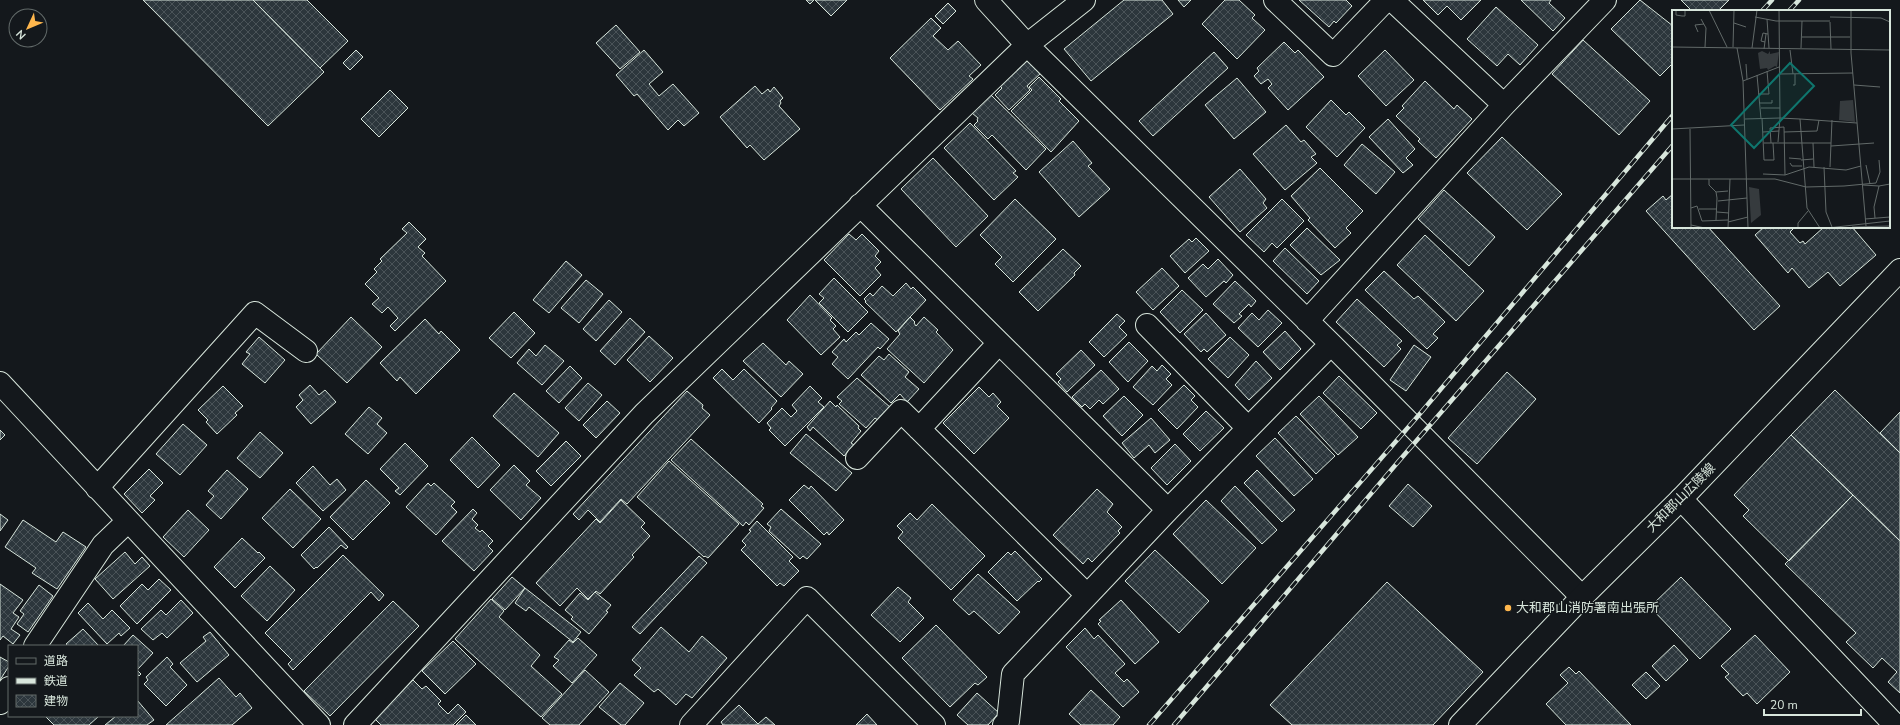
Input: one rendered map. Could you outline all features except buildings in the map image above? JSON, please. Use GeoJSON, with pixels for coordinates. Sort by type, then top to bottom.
{"type":"FeatureCollection","features":[{"type":"Feature","properties":{"kind":"street"},"geometry":{"type":"LineString","coordinates":[[986,0],[1027,45],[1331,344],[1582,597]]}},
{"type":"Feature","properties":{"kind":"street"},"geometry":{"type":"LineString","coordinates":[[355,725],[644,414],[1027,45],[1084,0]]}},
{"type":"Feature","properties":{"kind":"street"},"geometry":{"type":"LineString","coordinates":[[1275,0],[1333,55],[1386,0]]}},
{"type":"Feature","properties":{"kind":"street"},"geometry":{"type":"LineString","coordinates":[[1392,0],[1504,105]]}},
{"type":"Feature","properties":{"kind":"street"},"geometry":{"type":"LineString","coordinates":[[1307,321],[1504,105],[1605,0]]}},
{"type":"Feature","properties":{"kind":"street"},"geometry":{"type":"LineString","coordinates":[[860,205],[1168,510]]}},
{"type":"Feature","properties":{"kind":"street","name":"大和郡山広陵線"},"geometry":{"type":"LineString","coordinates":[[1460,725],[1582,597],[1681,499],[1900,270]]}},
{"type":"Feature","properties":{"kind":"street"},"geometry":{"type":"LineString","coordinates":[[97,488],[255,313],[306,351]]}},
{"type":"Feature","properties":{"kind":"street"},"geometry":{"type":"LineString","coordinates":[[1147,325],[1248,428]]}},
{"type":"Feature","properties":{"kind":"street"},"geometry":{"type":"LineString","coordinates":[[919,429],[999,343]]}},
{"type":"Feature","properties":{"kind":"street"},"geometry":{"type":"LineString","coordinates":[[1004,725],[1008,720],[1013,674],[1168,510],[1331,344]]}},
{"type":"Feature","properties":{"kind":"street"},"geometry":{"type":"LineString","coordinates":[[0,383],[319,725]]}},
{"type":"Feature","properties":{"kind":"street"},"geometry":{"type":"LineString","coordinates":[[857,458],[902,411],[1087,595]]}},
{"type":"Feature","properties":{"kind":"street"},"geometry":{"type":"LineString","coordinates":[[1681,499],[1895,725]]}},
{"type":"Feature","properties":{"kind":"street"},"geometry":{"type":"LineString","coordinates":[[36,645],[103,546],[128,521]]}},
{"type":"Feature","properties":{"kind":"street"},"geometry":{"type":"LineString","coordinates":[[691,725],[807,598],[934,725]]}},
{"type":"Feature","properties":{"kind":"street"},"geometry":{"type":"LineString","coordinates":[[0,703],[8,690]]}},
{"type":"Feature","properties":{"kind":"railway"},"geometry":{"type":"LineString","coordinates":[[1763,10],[1772,0]]}},
{"type":"Feature","properties":{"kind":"railway"},"geometry":{"type":"LineString","coordinates":[[1790,10],[1799,0]]}},
{"type":"Feature","properties":{"kind":"railway"},"geometry":{"type":"LineString","coordinates":[[1149,725],[1418,416],[1672,116]]}},
{"type":"Feature","properties":{"kind":"railway"},"geometry":{"type":"LineString","coordinates":[[1174,725],[1398,462],[1672,146]]}},
{"type":"Feature","properties":{"kind":"place","name":"大和郡山消防署南出張所"},"geometry":{"type":"Point","coordinates":[1508,608]}}]}
